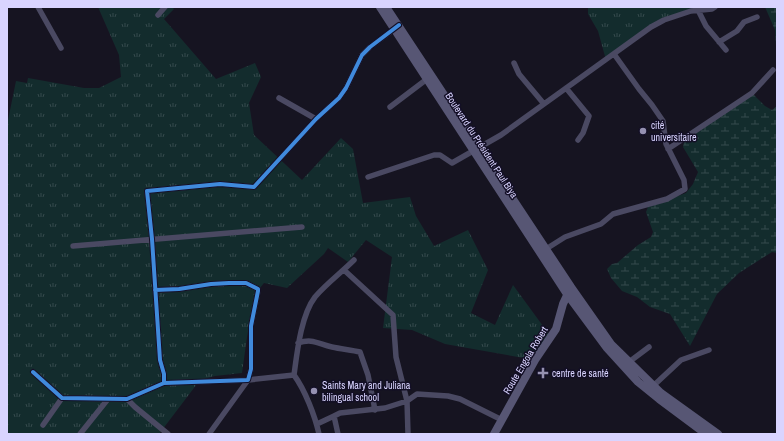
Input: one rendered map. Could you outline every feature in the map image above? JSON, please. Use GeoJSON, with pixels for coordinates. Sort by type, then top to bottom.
{"type":"FeatureCollection","features":[{"type":"Feature","properties":{"kind":"main road","name":"Boulevard du Président Paul Biya"},"geometry":{"type":"LineString","coordinates":[[380,7],[396,27],[569,291]]}},
{"type":"Feature","properties":{"kind":"main road","name":"Boulevard du Président Paul Biya"},"geometry":{"type":"LineString","coordinates":[[386,7],[396,27],[427,79],[546,249],[569,291]]}},
{"type":"Feature","properties":{"kind":"main road"},"geometry":{"type":"LineString","coordinates":[[569,291],[611,344],[651,388],[706,434]]}},
{"type":"Feature","properties":{"kind":"main road"},"geometry":{"type":"LineString","coordinates":[[569,291],[607,348],[638,382],[661,393],[718,434]]}},
{"type":"Feature","properties":{"kind":"main road","name":"Route Engola Robert"},"geometry":{"type":"LineString","coordinates":[[494,434],[535,360],[556,329],[569,291]]}},
{"type":"Feature","properties":{"kind":"street"},"geometry":{"type":"LineString","coordinates":[[38,7],[61,48]]}},
{"type":"Feature","properties":{"kind":"street"},"geometry":{"type":"LineString","coordinates":[[158,15],[165,7]]}},
{"type":"Feature","properties":{"kind":"street"},"geometry":{"type":"LineString","coordinates":[[368,177],[434,154],[440,155],[452,163],[501,135],[640,35],[664,20],[691,11],[712,9],[715,7]]}},
{"type":"Feature","properties":{"kind":"street"},"geometry":{"type":"LineString","coordinates":[[698,10],[705,24],[726,50]]}},
{"type":"Feature","properties":{"kind":"street"},"geometry":{"type":"LineString","coordinates":[[719,42],[737,31],[744,22],[757,17]]}},
{"type":"Feature","properties":{"kind":"street"},"geometry":{"type":"LineString","coordinates":[[164,383],[164,374],[160,360],[152,239],[147,191],[220,184],[254,187],[316,119],[343,94],[362,55],[396,27]]}},
{"type":"Feature","properties":{"kind":"street"},"geometry":{"type":"LineString","coordinates":[[546,249],[564,237],[601,224],[613,214],[636,206],[650,204],[685,189],[686,186],[684,180],[666,144],[664,121],[614,54]]}},
{"type":"Feature","properties":{"kind":"street"},"geometry":{"type":"LineString","coordinates":[[514,63],[519,74],[544,104]]}},
{"type":"Feature","properties":{"kind":"street"},"geometry":{"type":"LineString","coordinates":[[668,149],[752,93],[773,70]]}},
{"type":"Feature","properties":{"kind":"street"},"geometry":{"type":"LineString","coordinates":[[390,107],[427,79]]}},
{"type":"Feature","properties":{"kind":"street"},"geometry":{"type":"LineString","coordinates":[[566,88],[590,116],[583,133],[578,140]]}},
{"type":"Feature","properties":{"kind":"street"},"geometry":{"type":"LineString","coordinates":[[279,98],[316,119]]}},
{"type":"Feature","properties":{"kind":"street"},"geometry":{"type":"LineString","coordinates":[[73,246],[302,227]]}},
{"type":"Feature","properties":{"kind":"street"},"geometry":{"type":"LineString","coordinates":[[319,434],[317,424],[300,383],[294,375],[298,343],[313,300],[354,260]]}},
{"type":"Feature","properties":{"kind":"street"},"geometry":{"type":"LineString","coordinates":[[344,270],[393,315],[396,357],[407,401],[408,434]]}},
{"type":"Feature","properties":{"kind":"street"},"geometry":{"type":"LineString","coordinates":[[155,290],[179,289],[229,283],[246,283],[258,289],[251,326],[251,369],[248,380],[208,434]]}},
{"type":"Feature","properties":{"kind":"street"},"geometry":{"type":"LineString","coordinates":[[298,343],[306,340],[315,341],[330,346],[360,352],[368,375],[375,410]]}},
{"type":"Feature","properties":{"kind":"street"},"geometry":{"type":"LineString","coordinates":[[628,362],[648,348]]}},
{"type":"Feature","properties":{"kind":"street"},"geometry":{"type":"LineString","coordinates":[[651,388],[681,360],[709,350]]}},
{"type":"Feature","properties":{"kind":"street"},"geometry":{"type":"LineString","coordinates":[[32,372],[62,398],[108,399],[127,399],[164,383],[248,380],[294,375]]}},
{"type":"Feature","properties":{"kind":"street"},"geometry":{"type":"LineString","coordinates":[[317,424],[340,413],[385,408],[407,401],[417,394],[448,396],[460,399],[502,420]]}},
{"type":"Feature","properties":{"kind":"street"},"geometry":{"type":"LineString","coordinates":[[43,424],[62,398]]}},
{"type":"Feature","properties":{"kind":"street"},"geometry":{"type":"LineString","coordinates":[[80,434],[108,399]]}},
{"type":"Feature","properties":{"kind":"street"},"geometry":{"type":"LineString","coordinates":[[127,399],[135,408],[168,434]]}},
{"type":"Feature","properties":{"kind":"street"},"geometry":{"type":"LineString","coordinates":[[334,416],[338,434]]}},
{"type":"Feature","properties":{"kind":"green space"},"geometry":{"type":"Polygon","coordinates":[[[98,7],[172,7],[174,9],[164,19],[216,79],[255,63],[261,77],[249,103],[254,135],[302,180],[341,138],[353,149],[363,203],[410,197],[416,216],[434,246],[468,230],[488,270],[471,313],[495,325],[513,285],[551,337],[535,360],[445,344],[412,330],[383,328],[392,257],[366,240],[348,262],[328,248],[324,254],[287,288],[264,283],[255,294],[242,373],[215,376],[200,380],[159,434],[7,434],[7,125],[16,81],[27,83],[28,78],[84,88],[99,88],[121,77],[119,55],[98,7]]]}},
{"type":"Feature","properties":{"kind":"green space"},"geometry":{"type":"Polygon","coordinates":[[[588,7],[716,7],[664,20],[606,60],[598,31],[588,14],[588,7]]]}},
{"type":"Feature","properties":{"kind":"green space"},"geometry":{"type":"Polygon","coordinates":[[[765,7],[777,7],[777,61],[775,30],[765,7]]]}},
{"type":"Feature","properties":{"kind":"green space"},"geometry":{"type":"Polygon","coordinates":[[[752,93],[765,106],[772,110],[777,106],[777,253],[772,252],[739,273],[717,294],[690,346],[670,314],[650,307],[637,297],[622,291],[611,278],[607,269],[651,237],[653,232],[646,212],[648,207],[686,193],[693,184],[698,172],[683,147],[684,142],[752,93]]]}},
{"type":"Feature","properties":{"kind":"cycle path"},"geometry":{"type":"LineString","coordinates":[[164,383],[164,374],[160,360],[152,239],[147,191],[220,184],[254,187],[316,119],[339,98],[346,88],[362,55],[399,25]]}},
{"type":"Feature","properties":{"kind":"cycle path"},"geometry":{"type":"LineString","coordinates":[[33,372],[62,398],[127,399],[164,383],[248,380],[251,369],[251,326],[258,289],[246,283],[229,283],[179,289],[155,290]]}},
{"type":"Feature","properties":{"kind":"place","name":"cité universitaire"},"geometry":{"type":"Point","coordinates":[643,131]}},
{"type":"Feature","properties":{"kind":"place","name":"centre de santé"},"geometry":{"type":"Point","coordinates":[543,373]}},
{"type":"Feature","properties":{"kind":"place","name":"Saints Mary and Juliana bilingual school"},"geometry":{"type":"Point","coordinates":[314,391]}}]}
